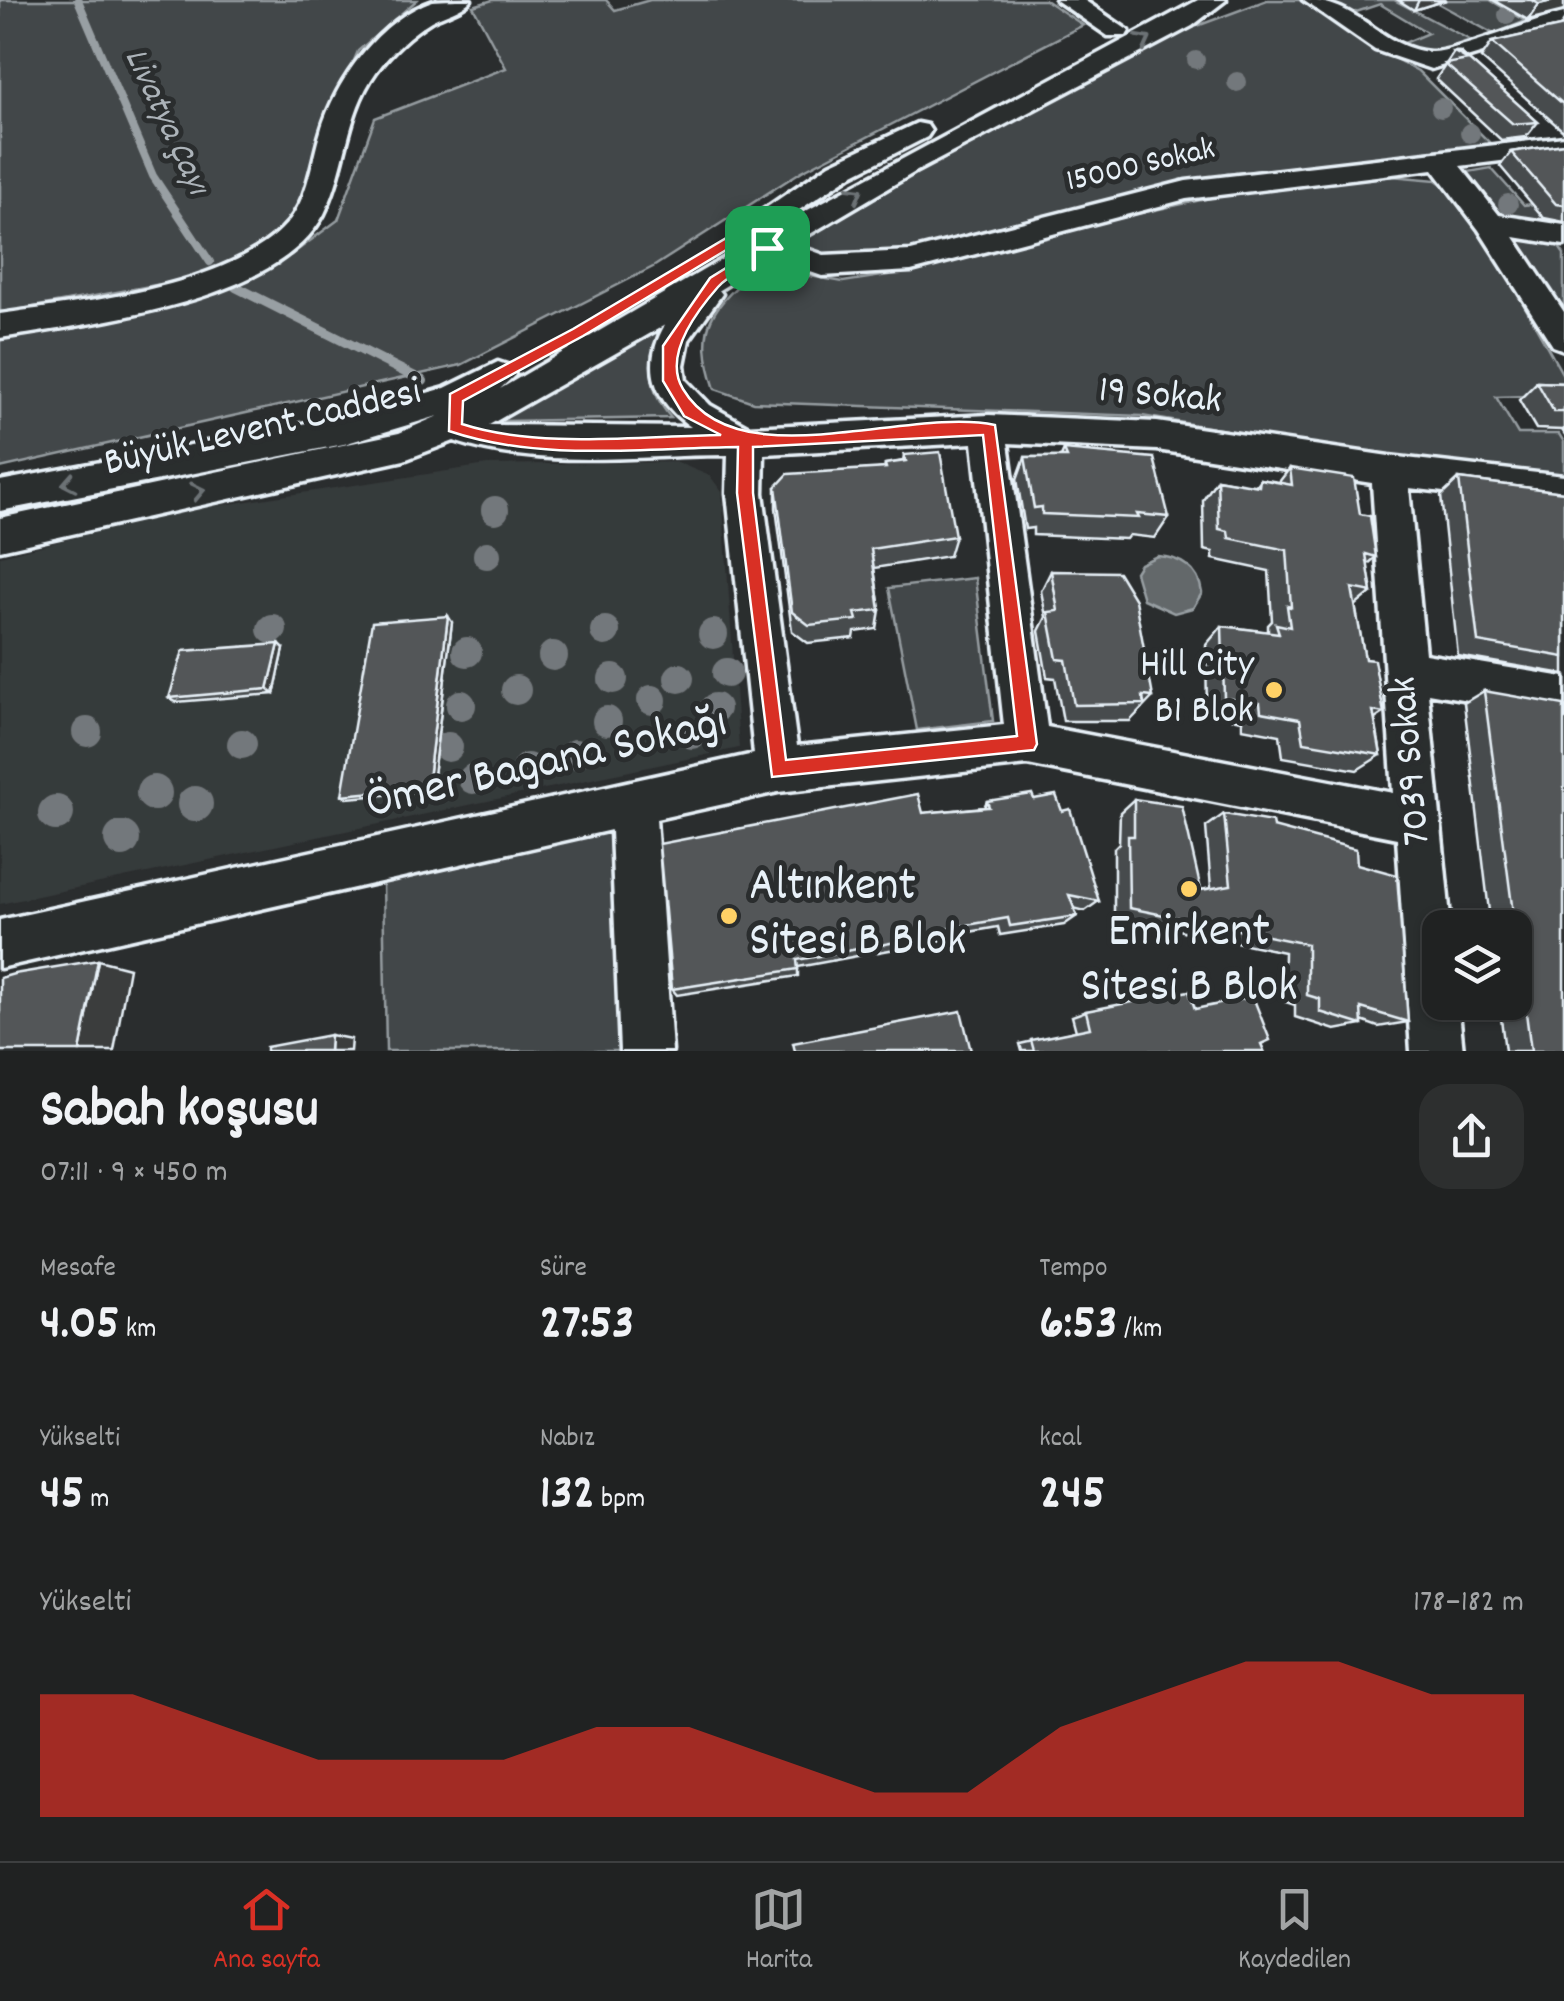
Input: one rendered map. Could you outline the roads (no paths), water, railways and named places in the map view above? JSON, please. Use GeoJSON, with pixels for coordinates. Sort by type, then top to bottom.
{"type":"FeatureCollection","features":[{"type":"Feature","properties":{"kind":"street"},"geometry":{"type":"LineString","coordinates":[[1068,0],[1117,31]]}},
{"type":"Feature","properties":{"kind":"street","name":"Büyük Levent Caddesi"},"geometry":{"type":"LineString","coordinates":[[660,318],[840,170],[1117,31],[1214,0]]}},
{"type":"Feature","properties":{"kind":"street"},"geometry":{"type":"LineString","coordinates":[[1174,11],[1244,0]]}},
{"type":"Feature","properties":{"kind":"street"},"geometry":{"type":"LineString","coordinates":[[1315,0],[1404,55],[1431,60],[1557,29]]}},
{"type":"Feature","properties":{"kind":"street"},"geometry":{"type":"LineString","coordinates":[[0,326],[144,299],[206,282],[290,239],[310,216],[340,114],[367,67],[439,2]]}},
{"type":"Feature","properties":{"kind":"street","name":"Büyük Levent Caddesi"},"geometry":{"type":"LineString","coordinates":[[0,534],[404,446],[455,412],[660,318],[714,282],[755,241],[898,169],[1174,11]]}},
{"type":"Feature","properties":{"kind":"street"},"geometry":{"type":"LineString","coordinates":[[1458,55],[1486,81]]}},
{"type":"Feature","properties":{"kind":"street"},"geometry":{"type":"LineString","coordinates":[[1529,120],[1561,146]]}},
{"type":"Feature","properties":{"kind":"street","name":"15000 Sokak"},"geometry":{"type":"LineString","coordinates":[[755,241],[822,266],[911,261],[1186,190],[1242,180],[1444,163],[1561,146]]}},
{"type":"Feature","properties":{"kind":"street"},"geometry":{"type":"LineString","coordinates":[[1444,163],[1490,223],[1564,338]]}},
{"type":"Feature","properties":{"kind":"street"},"geometry":{"type":"LineString","coordinates":[[1490,223],[1564,235]]}},
{"type":"Feature","properties":{"kind":"street","name":"19 Sokak"},"geometry":{"type":"LineString","coordinates":[[660,318],[671,381],[689,412],[746,441]]}},
{"type":"Feature","properties":{"kind":"street","name":"Büyük Levent Caddesi"},"geometry":{"type":"LineString","coordinates":[[0,496],[455,412]]}},
{"type":"Feature","properties":{"kind":"street","name":"19 Sokak"},"geometry":{"type":"LineString","coordinates":[[455,412],[490,439],[526,442],[746,441],[990,429],[1158,436],[1389,472],[1564,491]]}},
{"type":"Feature","properties":{"kind":"street"},"geometry":{"type":"LineString","coordinates":[[990,429],[1028,744]]}},
{"type":"Feature","properties":{"kind":"street"},"geometry":{"type":"LineString","coordinates":[[746,441],[745,493],[778,770]]}},
{"type":"Feature","properties":{"kind":"street","name":"7039 Sokak"},"geometry":{"type":"LineString","coordinates":[[1389,472],[1437,1051]]}},
{"type":"Feature","properties":{"kind":"street"},"geometry":{"type":"LineString","coordinates":[[1406,670],[1564,697]]}},
{"type":"Feature","properties":{"kind":"street","name":"Ömer Bagana Sokağı"},"geometry":{"type":"LineString","coordinates":[[0,944],[778,770],[1028,744],[1418,820]]}},
{"type":"Feature","properties":{"kind":"street"},"geometry":{"type":"LineString","coordinates":[[632,803],[646,1051]]}},
{"type":"Feature","properties":{"kind":"waterway","name":"Livatya Çayı"},"geometry":{"type":"LineString","coordinates":[[78,0],[153,176],[210,262]]}},
{"type":"Feature","properties":{"kind":"waterway","name":"Livatya Çayı"},"geometry":{"type":"LineString","coordinates":[[236,287],[423,381]]}},
{"type":"Feature","properties":{"kind":"place","name":"Hill City B1 Blok"},"geometry":{"type":"Point","coordinates":[1274,690]}},
{"type":"Feature","properties":{"kind":"place","name":"Emirkent Sitesi B Blok"},"geometry":{"type":"Point","coordinates":[1189,889]}},
{"type":"Feature","properties":{"kind":"place","name":"Altınkent Sitesi B Blok"},"geometry":{"type":"Point","coordinates":[729,916]}}]}
